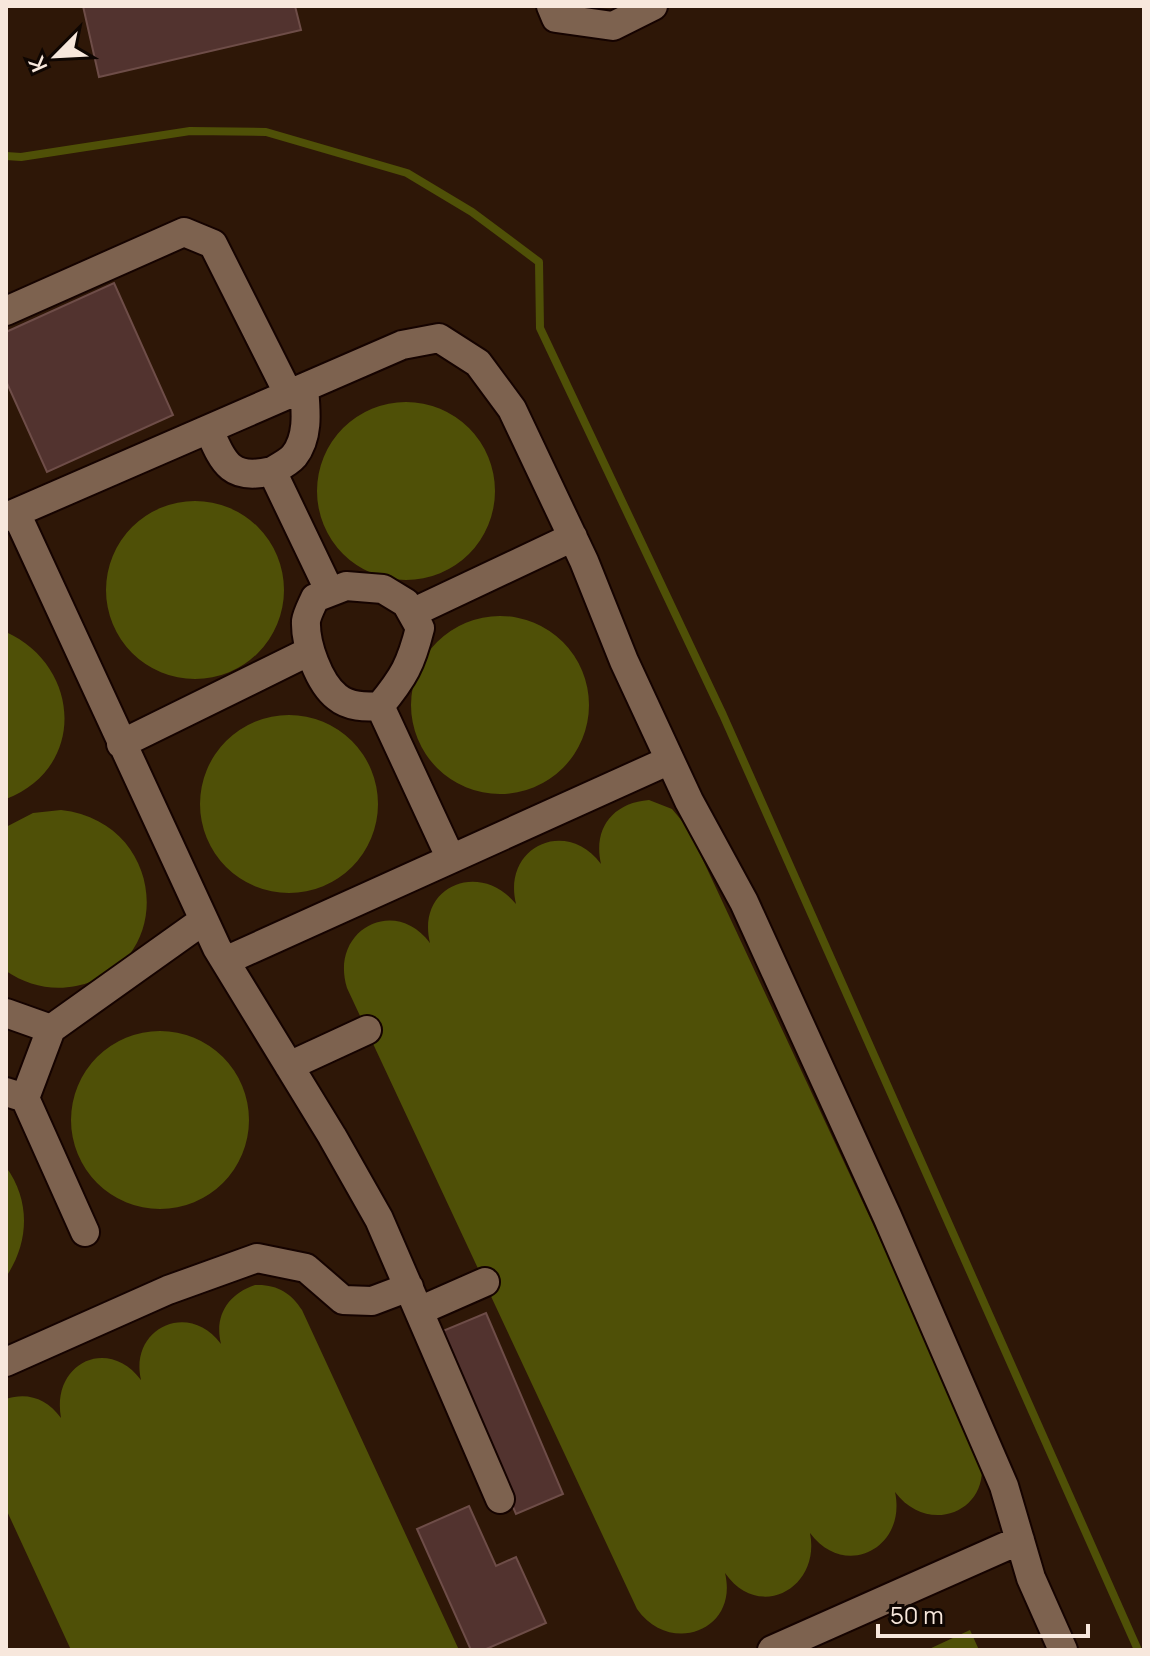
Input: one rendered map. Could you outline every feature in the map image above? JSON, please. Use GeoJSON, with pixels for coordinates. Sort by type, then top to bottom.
{"type":"FeatureCollection","features":[{"type":"Feature","properties":{"kind":"street"},"geometry":{"type":"LineString","coordinates":[[551,6],[556,18],[613,26],[653,6]]}},
{"type":"Feature","properties":{"kind":"street"},"geometry":{"type":"LineString","coordinates":[[6,311],[184,232],[213,244],[307,415],[303,437],[293,457],[272,471],[255,475],[236,472],[221,457],[209,430]]}},
{"type":"Feature","properties":{"kind":"street"},"geometry":{"type":"LineString","coordinates":[[500,1499],[379,1219],[225,961],[11,515],[402,345],[439,338],[478,363],[512,409],[573,537],[624,661],[670,760],[744,902],[887,1216],[1004,1486],[1031,1578],[1063,1650]]}},
{"type":"Feature","properties":{"kind":"street"},"geometry":{"type":"LineString","coordinates":[[272,471],[330,592]]}},
{"type":"Feature","properties":{"kind":"street"},"geometry":{"type":"LineString","coordinates":[[412,613],[573,537]]}},
{"type":"Feature","properties":{"kind":"street"},"geometry":{"type":"LineString","coordinates":[[346,586],[383,589],[406,603],[420,628],[403,678],[380,706],[359,707],[337,697],[320,673],[310,651],[306,620],[315,598],[330,592],[346,586]]}},
{"type":"Feature","properties":{"kind":"street"},"geometry":{"type":"LineString","coordinates":[[121,744],[310,651]]}},
{"type":"Feature","properties":{"kind":"street"},"geometry":{"type":"LineString","coordinates":[[380,706],[451,859]]}},
{"type":"Feature","properties":{"kind":"street"},"geometry":{"type":"LineString","coordinates":[[225,961],[670,760]]}},
{"type":"Feature","properties":{"kind":"street"},"geometry":{"type":"LineString","coordinates":[[85,1232],[16,1095],[51,1029],[204,920]]}},
{"type":"Feature","properties":{"kind":"street"},"geometry":{"type":"LineString","coordinates":[[6,1013],[51,1029]]}},
{"type":"Feature","properties":{"kind":"street"},"geometry":{"type":"LineString","coordinates":[[289,1066],[367,1030]]}},
{"type":"Feature","properties":{"kind":"street"},"geometry":{"type":"LineString","coordinates":[[6,1362],[168,1290],[257,1258],[306,1268],[343,1300],[414,1299],[485,1282]]}},
{"type":"Feature","properties":{"kind":"street"},"geometry":{"type":"LineString","coordinates":[[772,1650],[1020,1540]]}},
{"type":"Feature","properties":{"kind":"shaded area"},"geometry":{"type":"Polygon","coordinates":[[[406,402],[440,409],[469,428],[488,457],[495,491],[488,525],[469,554],[440,573],[406,580],[372,573],[343,554],[324,525],[317,491],[324,457],[343,428],[372,409],[406,402]]]}},
{"type":"Feature","properties":{"kind":"shaded area"},"geometry":{"type":"Polygon","coordinates":[[[195,501],[229,508],[258,527],[277,556],[284,590],[277,624],[258,653],[229,672],[195,679],[161,672],[132,653],[113,624],[106,590],[113,556],[132,527],[161,508],[195,501]]]}},
{"type":"Feature","properties":{"kind":"shaded area"},"geometry":{"type":"Polygon","coordinates":[[[500,616],[534,623],[563,642],[582,671],[589,705],[582,739],[563,768],[534,787],[500,794],[466,787],[437,768],[418,739],[411,705],[418,671],[437,642],[466,623],[500,616]]]}},
{"type":"Feature","properties":{"kind":"shaded area"},"geometry":{"type":"Polygon","coordinates":[[[6,632],[31,648],[49,668],[60,692],[64,717],[61,742],[51,765],[32,784],[6,799],[6,632]]]}},
{"type":"Feature","properties":{"kind":"shaded area"},"geometry":{"type":"Polygon","coordinates":[[[289,715],[323,722],[352,741],[371,770],[378,804],[371,838],[352,867],[323,886],[289,893],[255,886],[226,867],[207,838],[200,804],[207,770],[226,741],[255,722],[289,715]]]}},
{"type":"Feature","properties":{"kind":"shaded area"},"geometry":{"type":"Polygon","coordinates":[[[649,800],[672,809],[688,828],[978,1449],[982,1469],[979,1487],[970,1501],[958,1510],[943,1515],[926,1514],[910,1506],[895,1492],[896,1512],[892,1529],[883,1542],[870,1551],[855,1555],[840,1554],[824,1547],[810,1533],[811,1553],[806,1569],[797,1583],[784,1592],[770,1596],[754,1595],[739,1588],[725,1573],[727,1593],[722,1610],[712,1622],[699,1630],[683,1634],[651,1623],[637,1609],[347,988],[344,967],[347,950],[356,936],[369,926],[384,921],[400,922],[416,929],[430,943],[428,923],[432,907],[442,894],[454,886],[469,882],[485,884],[501,891],[516,904],[514,884],[518,867],[540,845],[555,841],[571,842],[587,850],[601,864],[600,840],[608,820],[625,806],[649,800]]]}},
{"type":"Feature","properties":{"kind":"shaded area"},"geometry":{"type":"Polygon","coordinates":[[[61,810],[97,820],[123,840],[139,866],[146,895],[144,925],[131,952],[109,973],[76,986],[57,988],[22,980],[6,971],[6,827],[33,813],[61,810]]]}},
{"type":"Feature","properties":{"kind":"shaded area"},"geometry":{"type":"Polygon","coordinates":[[[160,1031],[194,1038],[223,1057],[242,1086],[249,1120],[242,1154],[223,1183],[194,1202],[160,1209],[126,1202],[97,1183],[78,1154],[71,1120],[78,1086],[97,1057],[126,1038],[160,1031]]]}},
{"type":"Feature","properties":{"kind":"shaded area"},"geometry":{"type":"Polygon","coordinates":[[[6,1167],[20,1194],[24,1222],[19,1250],[6,1277],[6,1167]]]}},
{"type":"Feature","properties":{"kind":"shaded area"},"geometry":{"type":"Polygon","coordinates":[[[255,1285],[283,1291],[302,1310],[459,1650],[71,1650],[6,1509],[6,1399],[22,1396],[36,1399],[50,1406],[61,1418],[60,1399],[73,1370],[99,1358],[113,1360],[128,1367],[141,1380],[140,1362],[144,1346],[164,1326],[178,1322],[208,1331],[221,1344],[220,1324],[225,1307],[237,1294],[255,1285]]]}},
{"type":"Feature","properties":{"kind":"shaded area"},"geometry":{"type":"Polygon","coordinates":[[[970,1630],[979,1650],[927,1650],[970,1630]]]}},
{"type":"Feature","properties":{"kind":"building"},"geometry":{"type":"Polygon","coordinates":[[[83,6],[295,6],[301,30],[99,77],[83,6]]]}},
{"type":"Feature","properties":{"kind":"building"},"geometry":{"type":"Polygon","coordinates":[[[114,283],[173,415],[47,472],[6,381],[6,332],[114,283]]]}},
{"type":"Feature","properties":{"kind":"building"},"geometry":{"type":"Polygon","coordinates":[[[486,1313],[563,1494],[516,1514],[438,1333],[486,1313]]]}},
{"type":"Feature","properties":{"kind":"building"},"geometry":{"type":"Polygon","coordinates":[[[469,1506],[496,1566],[516,1557],[546,1623],[484,1650],[471,1650],[417,1529],[469,1506]]]}},
{"type":"Feature","properties":{"kind":"waterway"},"geometry":{"type":"LineString","coordinates":[[6,156],[21,157],[190,131],[266,132],[407,173],[472,212],[539,262],[540,328],[723,715],[1138,1650]]}}]}
